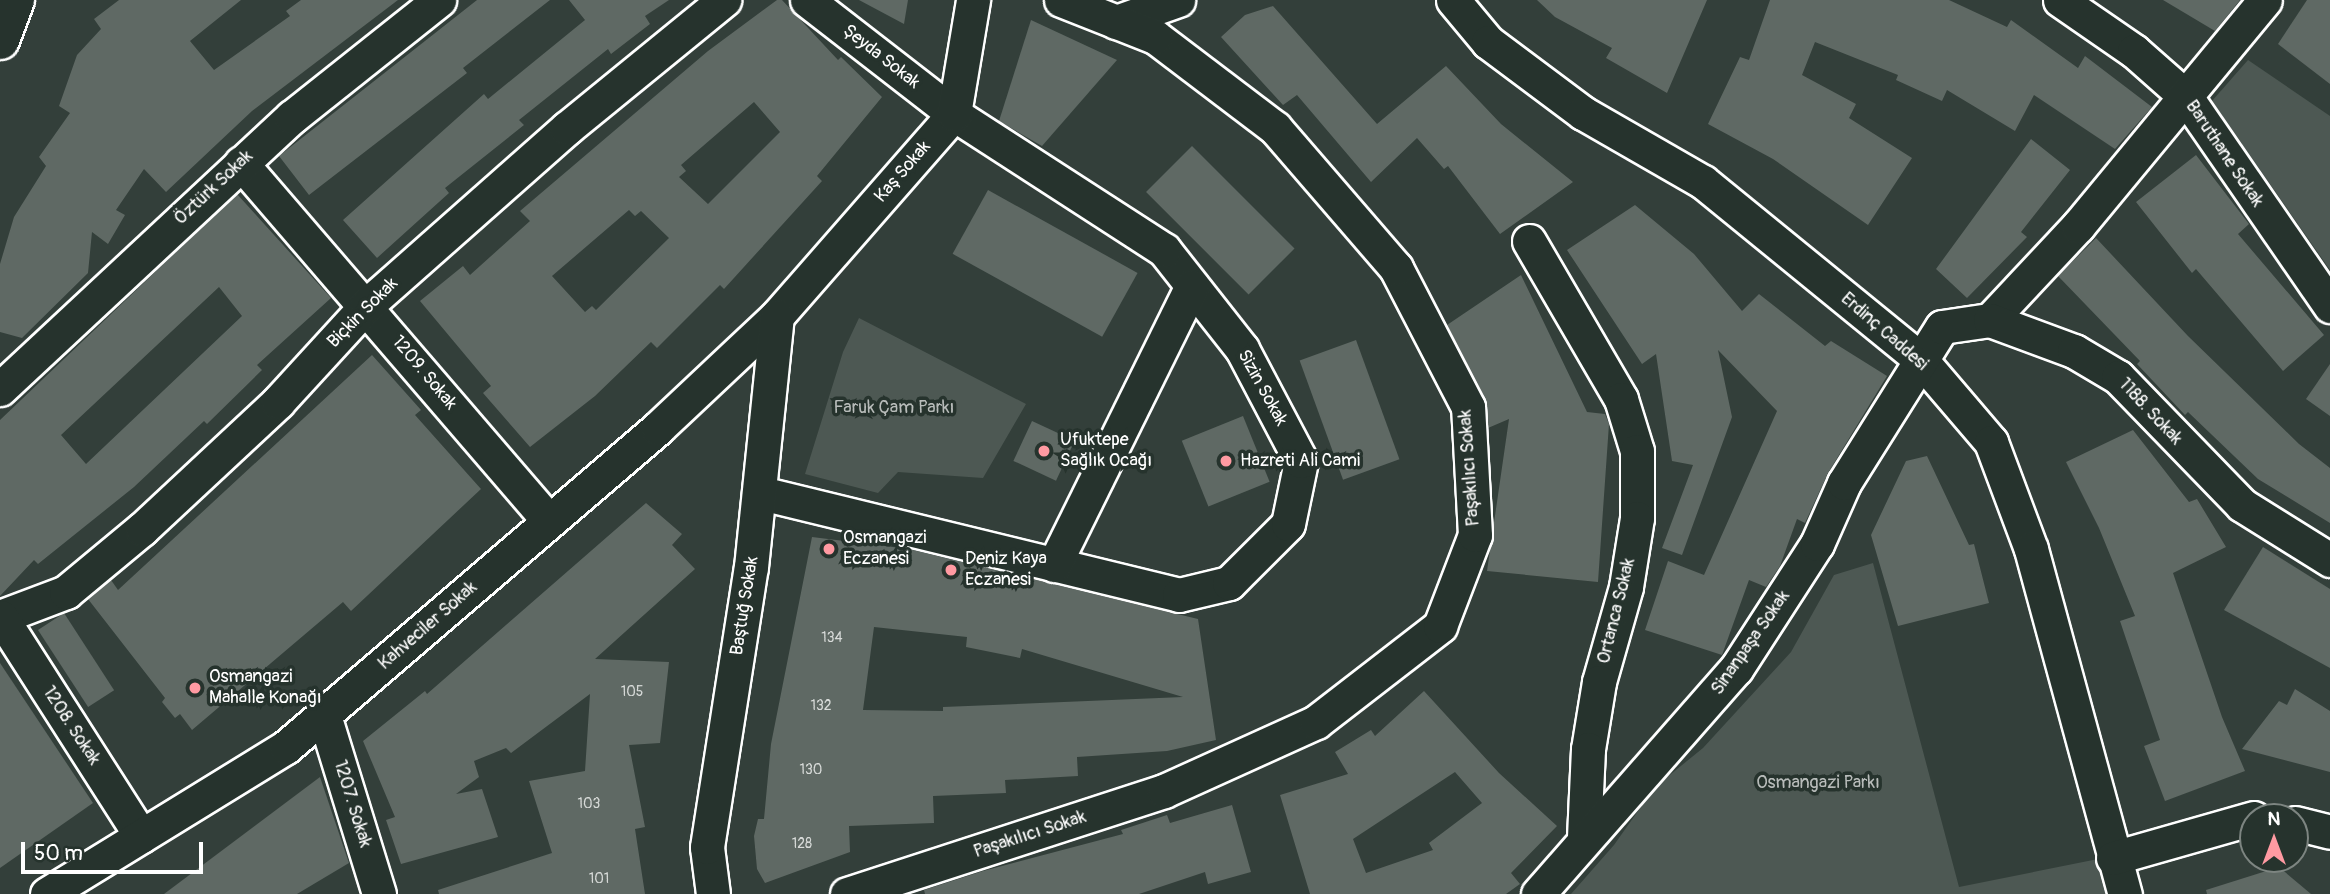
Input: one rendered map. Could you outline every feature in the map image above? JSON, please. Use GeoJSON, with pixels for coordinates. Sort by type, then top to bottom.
{"type":"FeatureCollection","features":[{"type":"Feature","properties":{"kind":"main road"},"geometry":{"type":"LineString","coordinates":[[0,40],[15,0]]}},
{"type":"Feature","properties":{"kind":"street","name":"Öztürk Sokak"},"geometry":{"type":"LineString","coordinates":[[0,389],[241,163],[439,0]]}},
{"type":"Feature","properties":{"kind":"street","name":"Biçkin Sokak"},"geometry":{"type":"LineString","coordinates":[[0,617],[66,592],[142,529],[278,402],[367,305],[567,128],[724,0]]}},
{"type":"Feature","properties":{"kind":"street","name":"Şeyda Sokak"},"geometry":{"type":"LineString","coordinates":[[807,0],[954,114]]}},
{"type":"Feature","properties":{"kind":"street"},"geometry":{"type":"LineString","coordinates":[[954,114],[973,0]]}},
{"type":"Feature","properties":{"kind":"street","name":"Paşakılıcı Sokak"},"geometry":{"type":"LineString","coordinates":[[847,894],[1164,791],[1316,722],[1440,626],[1475,535],[1468,407],[1395,268],[1275,128],[1155,37],[1061,0]]}},
{"type":"Feature","properties":{"kind":"street"},"geometry":{"type":"LineString","coordinates":[[1116,22],[1178,0]]}},
{"type":"Feature","properties":{"kind":"street","name":"Erdinç Caddesi"},"geometry":{"type":"LineString","coordinates":[[1453,0],[1488,42],[1583,113],[1703,182],[1921,360],[1991,442],[2031,549],[2113,858],[2125,894]]}},
{"type":"Feature","properties":{"kind":"street","name":"Baruthane Sokak"},"geometry":{"type":"LineString","coordinates":[[2060,0],[2134,51],[2186,97],[2330,306]]}},
{"type":"Feature","properties":{"kind":"street"},"geometry":{"type":"LineString","coordinates":[[1990,320],[2078,226],[2265,0]]}},
{"type":"Feature","properties":{"kind":"street","name":"Sizin Sokak"},"geometry":{"type":"LineString","coordinates":[[761,494],[1179,595],[1230,583],[1288,524],[1301,461],[1242,349],[1164,250],[954,114]]}},
{"type":"Feature","properties":{"kind":"street","name":"Kaş Sokak"},"geometry":{"type":"LineString","coordinates":[[777,316],[954,114]]}},
{"type":"Feature","properties":{"kind":"street","name":"1209. Sokak"},"geometry":{"type":"LineString","coordinates":[[241,163],[367,305],[549,522]]}},
{"type":"Feature","properties":{"kind":"street","name":"Ortanca Sokak"},"geometry":{"type":"LineString","coordinates":[[1529,242],[1621,399],[1637,451],[1637,518],[1626,587],[1599,682],[1588,749],[1584,838]]}},
{"type":"Feature","properties":{"kind":"street"},"geometry":{"type":"LineString","coordinates":[[1054,565],[1192,286]]}},
{"type":"Feature","properties":{"kind":"street","name":"Baştuğ Sokak"},"geometry":{"type":"LineString","coordinates":[[713,894],[707,847],[761,494],[777,316]]}},
{"type":"Feature","properties":{"kind":"street","name":"Kahveciler Sokak"},"geometry":{"type":"LineString","coordinates":[[59,891],[141,836],[286,747],[659,428],[777,316]]}},
{"type":"Feature","properties":{"kind":"street","name":"1188. Sokak"},"geometry":{"type":"LineString","coordinates":[[1921,360],[1942,327],[1990,320],[2074,351],[2118,377],[2242,505],[2330,560]]}},
{"type":"Feature","properties":{"kind":"street","name":"Sinanpaşa Sokak"},"geometry":{"type":"LineString","coordinates":[[1538,894],[1584,838],[1655,765],[1736,669],[1817,544],[1844,483],[1921,360]]}},
{"type":"Feature","properties":{"kind":"street","name":"1208. Sokak"},"geometry":{"type":"LineString","coordinates":[[0,617],[141,836]]}},
{"type":"Feature","properties":{"kind":"street","name":"1207. Sokak"},"geometry":{"type":"LineString","coordinates":[[324,715],[379,894]]}},
{"type":"Feature","properties":{"kind":"street"},"geometry":{"type":"LineString","coordinates":[[2113,858],[2239,822]]}},
{"type":"Feature","properties":{"kind":"street"},"geometry":{"type":"LineString","coordinates":[[2309,827],[2330,832]]}},
{"type":"Feature","properties":{"kind":"green space"},"geometry":{"type":"Polygon","coordinates":[[[2248,60],[2330,116],[2330,270],[2212,101],[2248,60]]]}},
{"type":"Feature","properties":{"kind":"green space","name":"Faruk Çam Parkı"},"geometry":{"type":"Polygon","coordinates":[[[859,318],[1026,404],[983,478],[898,472],[878,493],[805,474],[843,352],[859,318]]]}},
{"type":"Feature","properties":{"kind":"green space","name":"Osmangazi Parkı"},"geometry":{"type":"Polygon","coordinates":[[[1873,563],[1959,887],[2098,859],[2108,894],[1571,894],[1614,845],[1655,787],[1703,748],[1791,652],[1834,575],[1873,563]]]}},
{"type":"Feature","properties":{"kind":"building"},"geometry":{"type":"Polygon","coordinates":[[[119,0],[241,0],[190,41],[214,70],[290,16],[286,11],[301,0],[398,0],[252,111],[166,192],[144,169],[116,210],[125,215],[108,244],[92,232],[88,273],[22,338],[0,332],[0,264],[14,217],[46,166],[39,157],[70,113],[59,106],[77,55],[101,29],[94,19],[119,0]]]}},
{"type":"Feature","properties":{"kind":"building"},"geometry":{"type":"Polygon","coordinates":[[[477,0],[550,0],[463,68],[467,73],[309,195],[279,156],[477,0]]]}},
{"type":"Feature","properties":{"kind":"building"},"geometry":{"type":"Polygon","coordinates":[[[569,0],[669,0],[645,16],[650,24],[611,54],[608,49],[519,120],[524,125],[445,188],[449,193],[377,258],[343,220],[484,94],[488,99],[585,20],[569,0]]]}},
{"type":"Feature","properties":{"kind":"building"},"geometry":{"type":"Polygon","coordinates":[[[777,0],[782,0],[838,60],[841,57],[882,97],[817,176],[822,181],[724,289],[720,285],[657,348],[651,342],[595,396],[530,447],[483,393],[491,386],[420,301],[463,266],[470,275],[530,221],[520,211],[708,51],[777,0]],[[754,102],[681,165],[686,171],[679,177],[708,204],[780,132],[754,102]],[[629,210],[552,276],[585,312],[592,306],[596,310],[669,238],[641,211],[635,216],[629,210]]]}},
{"type":"Feature","properties":{"kind":"building"},"geometry":{"type":"Polygon","coordinates":[[[859,0],[908,0],[904,24],[859,0]]]}},
{"type":"Feature","properties":{"kind":"building"},"geometry":{"type":"Polygon","coordinates":[[[1537,0],[1707,0],[1667,93],[1606,58],[1612,48],[1555,17],[1537,0]]]}},
{"type":"Feature","properties":{"kind":"building"},"geometry":{"type":"Polygon","coordinates":[[[1770,0],[1949,0],[2007,27],[2011,20],[2078,68],[2085,56],[2152,107],[2115,149],[2034,95],[2015,131],[1947,90],[1942,101],[1896,80],[1898,75],[1815,42],[1802,75],[1856,104],[1849,118],[1912,158],[1868,225],[1773,159],[1708,124],[1740,57],[1749,60],[1770,0]]]}},
{"type":"Feature","properties":{"kind":"building"},"geometry":{"type":"Polygon","coordinates":[[[2163,0],[2240,0],[2215,31],[2163,0]]]}},
{"type":"Feature","properties":{"kind":"building"},"geometry":{"type":"Polygon","coordinates":[[[2307,0],[2330,0],[2330,84],[2278,44],[2307,0]]]}},
{"type":"Feature","properties":{"kind":"building"},"geometry":{"type":"Polygon","coordinates":[[[1273,6],[1377,124],[1446,66],[1501,124],[1573,182],[1500,234],[1448,166],[1444,169],[1417,138],[1371,182],[1297,95],[1283,105],[1221,37],[1245,15],[1273,6]]]}},
{"type":"Feature","properties":{"kind":"building"},"geometry":{"type":"Polygon","coordinates":[[[1031,20],[1117,60],[1042,146],[999,121],[1031,20]]]}},
{"type":"Feature","properties":{"kind":"building"},"geometry":{"type":"Polygon","coordinates":[[[2031,139],[2070,170],[2021,232],[2027,237],[1967,298],[1936,269],[2031,139]]]}},
{"type":"Feature","properties":{"kind":"building"},"geometry":{"type":"Polygon","coordinates":[[[1192,146],[1295,249],[1249,294],[1146,192],[1192,146]]]}},
{"type":"Feature","properties":{"kind":"building"},"geometry":{"type":"Polygon","coordinates":[[[2196,155],[2249,224],[2238,234],[2324,335],[2283,371],[2196,269],[2192,273],[2136,202],[2196,155]]]}},
{"type":"Feature","properties":{"kind":"building"},"geometry":{"type":"Polygon","coordinates":[[[988,190],[1138,273],[1102,337],[953,254],[988,190]]]}},
{"type":"Feature","properties":{"kind":"building"},"geometry":{"type":"Polygon","coordinates":[[[237,194],[331,298],[257,365],[262,370],[207,424],[204,421],[134,487],[38,564],[34,560],[0,596],[0,420],[237,194]],[[219,287],[61,435],[86,464],[242,316],[219,287]]]}},
{"type":"Feature","properties":{"kind":"building"},"geometry":{"type":"Polygon","coordinates":[[[1635,205],[1694,254],[1742,311],[1759,294],[1825,346],[1831,341],[1887,376],[1828,473],[1805,523],[1797,519],[1780,566],[1766,587],[1749,580],[1722,655],[1645,630],[1668,561],[1704,575],[1777,411],[1718,350],[1732,417],[1682,555],[1662,548],[1693,465],[1672,461],[1656,354],[1642,364],[1567,250],[1635,205]]]}},
{"type":"Feature","properties":{"kind":"building"},"geometry":{"type":"Polygon","coordinates":[[[2096,238],[2188,336],[2299,444],[2330,468],[2330,523],[2258,479],[2188,412],[2185,415],[2137,364],[2140,361],[2058,276],[2096,238]]]}},
{"type":"Feature","properties":{"kind":"building"},"geometry":{"type":"Polygon","coordinates":[[[1521,275],[1587,412],[1605,414],[1609,424],[1598,582],[1487,571],[1509,419],[1488,428],[1485,399],[1447,325],[1521,275]]]}},
{"type":"Feature","properties":{"kind":"building"},"geometry":{"type":"Polygon","coordinates":[[[1356,340],[1399,459],[1343,480],[1300,361],[1356,340]]]}},
{"type":"Feature","properties":{"kind":"building"},"geometry":{"type":"Polygon","coordinates":[[[372,355],[421,410],[415,415],[481,489],[351,611],[343,602],[192,730],[180,714],[175,718],[162,702],[165,698],[88,599],[111,580],[118,590],[372,355]]]}},
{"type":"Feature","properties":{"kind":"building"},"geometry":{"type":"Polygon","coordinates":[[[2330,364],[2330,416],[2306,399],[2330,364]]]}},
{"type":"Feature","properties":{"kind":"building","name":"Hazreti Ali Cami"},"geometry":{"type":"Polygon","coordinates":[[[1243,416],[1270,482],[1208,507],[1182,441],[1243,416]]]}},
{"type":"Feature","properties":{"kind":"building","name":"Ufuktepe Sağlık Ocağı"},"geometry":{"type":"Polygon","coordinates":[[[1032,421],[1075,441],[1056,481],[1013,461],[1032,421]]]}},
{"type":"Feature","properties":{"kind":"building"},"geometry":{"type":"Polygon","coordinates":[[[2133,430],[2189,502],[2197,499],[2226,547],[2173,573],[2222,717],[2245,771],[2165,801],[2144,746],[2160,740],[2120,621],[2135,616],[2099,528],[2066,462],[2133,430]]]}},
{"type":"Feature","properties":{"kind":"building"},"geometry":{"type":"Polygon","coordinates":[[[1927,456],[1969,545],[1974,544],[1989,603],[1898,626],[1871,535],[1906,461],[1927,456]]]}},
{"type":"Feature","properties":{"kind":"building"},"geometry":{"type":"Polygon","coordinates":[[[646,503],[682,534],[672,545],[695,569],[595,659],[669,662],[660,743],[629,745],[645,827],[635,829],[645,894],[439,894],[438,890],[552,853],[529,781],[585,771],[590,694],[511,753],[506,748],[474,761],[479,777],[456,794],[482,789],[498,837],[401,864],[386,820],[395,817],[363,741],[425,691],[427,694],[646,503]]]}},
{"type":"Feature","properties":{"kind":"building"},"geometry":{"type":"Polygon","coordinates":[[[812,537],[909,549],[1198,619],[1216,740],[1167,751],[1077,757],[1078,776],[1005,780],[1006,793],[933,796],[934,823],[849,826],[850,852],[765,883],[757,869],[754,836],[758,819],[764,819],[771,744],[812,537]],[[874,627],[863,710],[943,711],[943,707],[1183,697],[1022,649],[1020,658],[966,647],[967,637],[874,627]]]}},
{"type":"Feature","properties":{"kind":"building"},"geometry":{"type":"Polygon","coordinates":[[[2263,547],[2330,589],[2330,668],[2224,610],[2263,547]]]}},
{"type":"Feature","properties":{"kind":"building"},"geometry":{"type":"Polygon","coordinates":[[[64,613],[114,690],[88,707],[38,630],[64,613]]]}},
{"type":"Feature","properties":{"kind":"building"},"geometry":{"type":"Polygon","coordinates":[[[0,663],[93,803],[0,868],[0,663]]]}},
{"type":"Feature","properties":{"kind":"building"},"geometry":{"type":"Polygon","coordinates":[[[2295,689],[2330,711],[2330,772],[2242,749],[2279,701],[2287,705],[2295,689]]]}},
{"type":"Feature","properties":{"kind":"building"},"geometry":{"type":"Polygon","coordinates":[[[1424,691],[1499,773],[1557,826],[1511,873],[1520,884],[1506,894],[1310,894],[1280,795],[1348,774],[1335,752],[1371,730],[1375,736],[1424,691]],[[1455,772],[1353,839],[1366,873],[1433,850],[1429,843],[1482,803],[1455,772]]]}},
{"type":"Feature","properties":{"kind":"building"},"geometry":{"type":"Polygon","coordinates":[[[320,777],[349,863],[297,894],[164,894],[320,777]]]}},
{"type":"Feature","properties":{"kind":"building"},"geometry":{"type":"Polygon","coordinates":[[[1232,805],[1251,872],[1208,884],[1205,872],[1139,894],[925,894],[924,890],[983,871],[1123,834],[1121,830],[1167,815],[1170,823],[1232,805]]]}},
{"type":"Feature","properties":{"kind":"building"},"geometry":{"type":"Polygon","coordinates":[[[2260,873],[2286,873],[2311,894],[2207,894],[2206,890],[2260,873]]]}},
{"type":"Feature","properties":{"kind":"place","name":"Ufuktepe Sağlık Ocağı"},"geometry":{"type":"Point","coordinates":[1044,451]}},
{"type":"Feature","properties":{"kind":"place","name":"Hazreti Ali Cami"},"geometry":{"type":"Point","coordinates":[1226,461]}},
{"type":"Feature","properties":{"kind":"place","name":"Osmangazi Eczanesi"},"geometry":{"type":"Point","coordinates":[829,549]}},
{"type":"Feature","properties":{"kind":"place","name":"Deniz Kaya Eczanesi"},"geometry":{"type":"Point","coordinates":[951,570]}},
{"type":"Feature","properties":{"kind":"place","name":"Osmangazi Mahalle Konağı"},"geometry":{"type":"Point","coordinates":[195,688]}}]}
